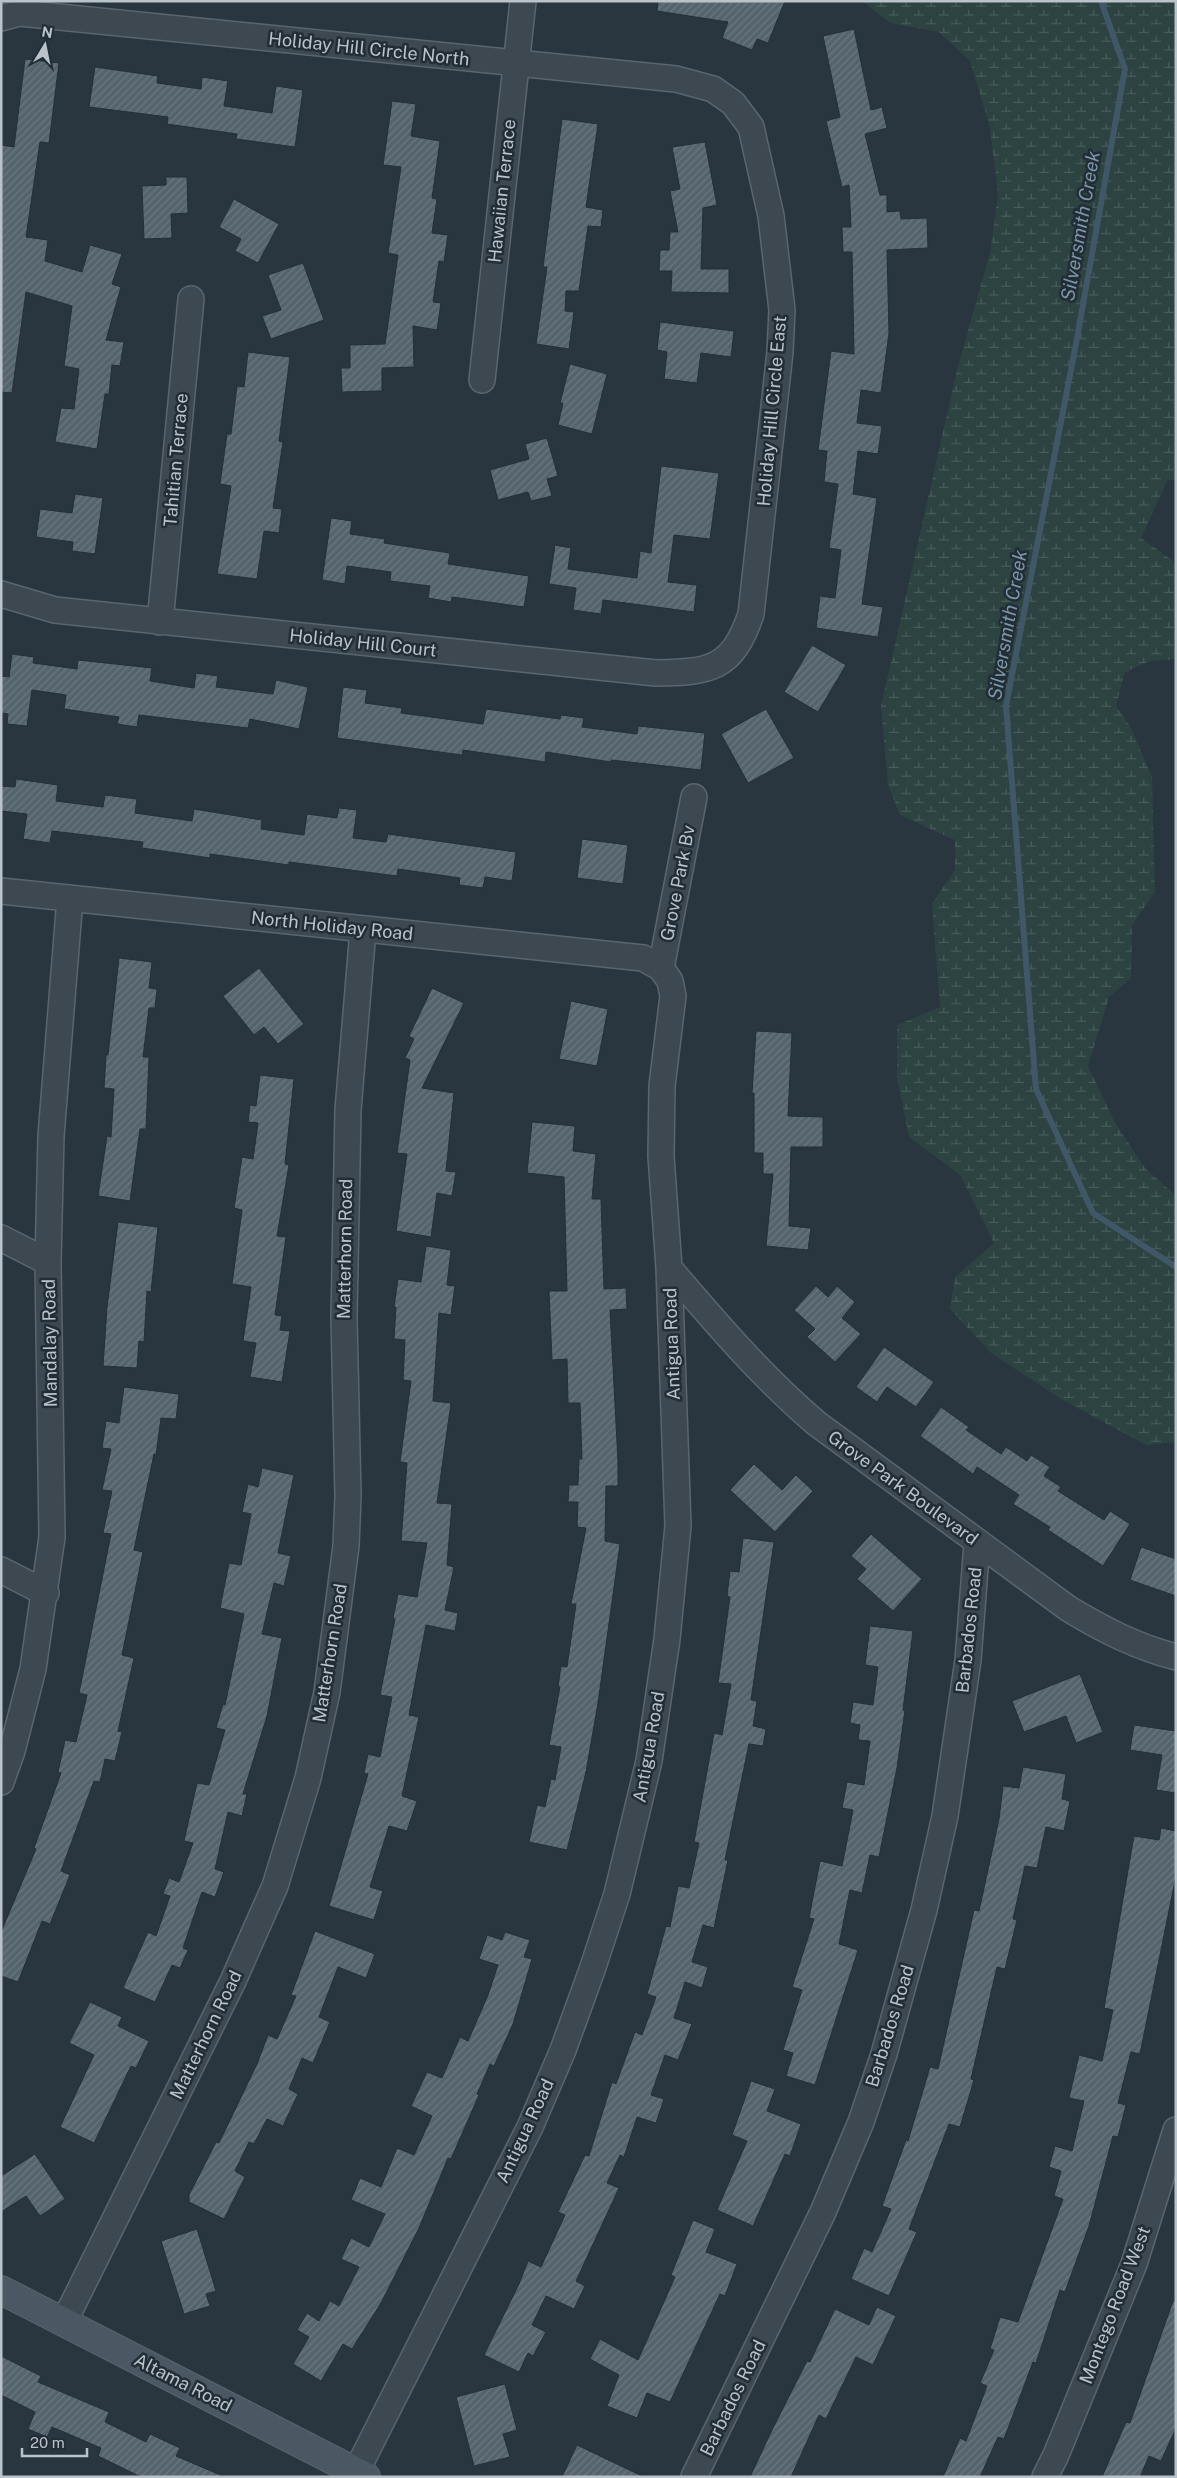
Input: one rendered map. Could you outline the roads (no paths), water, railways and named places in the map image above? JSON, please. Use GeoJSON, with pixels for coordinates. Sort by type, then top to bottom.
{"type":"FeatureCollection","features":[{"type":"Feature","properties":{"kind":"street","name":"Hawaiian Terrace"},"geometry":{"type":"LineString","coordinates":[[482,380],[523,1]]}},
{"type":"Feature","properties":{"kind":"street","name":"Holiday Hill Circle North"},"geometry":{"type":"LineString","coordinates":[[1,18],[20,14],[676,80],[713,89],[733,103]]}},
{"type":"Feature","properties":{"kind":"street","name":"Holiday Hill Circle East"},"geometry":{"type":"LineString","coordinates":[[725,659],[744,637],[751,614],[780,352],[782,310],[770,216],[755,139],[747,120],[733,103]]}},
{"type":"Feature","properties":{"kind":"street","name":"Tahitian Terrace"},"geometry":{"type":"LineString","coordinates":[[160,622],[191,299]]}},
{"type":"Feature","properties":{"kind":"street","name":"Holiday Hill Court"},"geometry":{"type":"LineString","coordinates":[[1,594],[55,610],[656,673],[694,672],[711,668],[725,659]]}},
{"type":"Feature","properties":{"kind":"street","name":"Grove Park Bv"},"geometry":{"type":"LineString","coordinates":[[661,968],[694,797]]}},
{"type":"Feature","properties":{"kind":"street","name":"North Holiday Road"},"geometry":{"type":"LineString","coordinates":[[1,891],[643,958],[661,968]]}},
{"type":"Feature","properties":{"kind":"street","name":"Mandalay Road"},"geometry":{"type":"LineString","coordinates":[[1,1782],[12,1751],[33,1669],[46,1593],[52,1537],[48,1262],[51,1136],[70,898]]}},
{"type":"Feature","properties":{"kind":"street","name":"Matterhorn Road"},"geometry":{"type":"LineString","coordinates":[[64,2322],[236,1973],[275,1886],[308,1778],[326,1692],[346,1546],[348,1496],[344,1318],[348,1110],[363,930]]}},
{"type":"Feature","properties":{"kind":"street","name":"Antigua Road"},"geometry":{"type":"LineString","coordinates":[[361,2474],[530,2127],[563,2050],[617,1894],[635,1826],[649,1761],[667,1639],[678,1526],[669,1268],[661,1156],[662,1086],[673,996],[670,981],[661,968]]}},
{"type":"Feature","properties":{"kind":"street"},"geometry":{"type":"LineString","coordinates":[[1,1238],[48,1262]]}},
{"type":"Feature","properties":{"kind":"street","name":"Grove Park Boulevard"},"geometry":{"type":"LineString","coordinates":[[669,1268],[724,1332],[796,1406],[816,1423],[1069,1609],[1107,1632],[1146,1649],[1176,1657]]}},
{"type":"Feature","properties":{"kind":"street","name":"Barbados Road"},"geometry":{"type":"LineString","coordinates":[[694,2477],[824,2212],[861,2122],[884,2054],[924,1910],[945,1816],[968,1660],[977,1543]]}},
{"type":"Feature","properties":{"kind":"street"},"geometry":{"type":"LineString","coordinates":[[1,1570],[46,1593]]}},
{"type":"Feature","properties":{"kind":"street","name":"Montego Road West"},"geometry":{"type":"LineString","coordinates":[[1045,2477],[1056,2455],[1134,2264],[1176,2130]]}},
{"type":"Feature","properties":{"kind":"street","name":"Altama Road"},"geometry":{"type":"LineString","coordinates":[[1,2290],[361,2474]]}},
{"type":"Feature","properties":{"kind":"waterway","name":"Silversmith Creek"},"geometry":{"type":"LineString","coordinates":[[1101,1],[1125,69],[1076,344],[1006,706],[1036,1089],[1093,1213],[1176,1267]]}}]}
